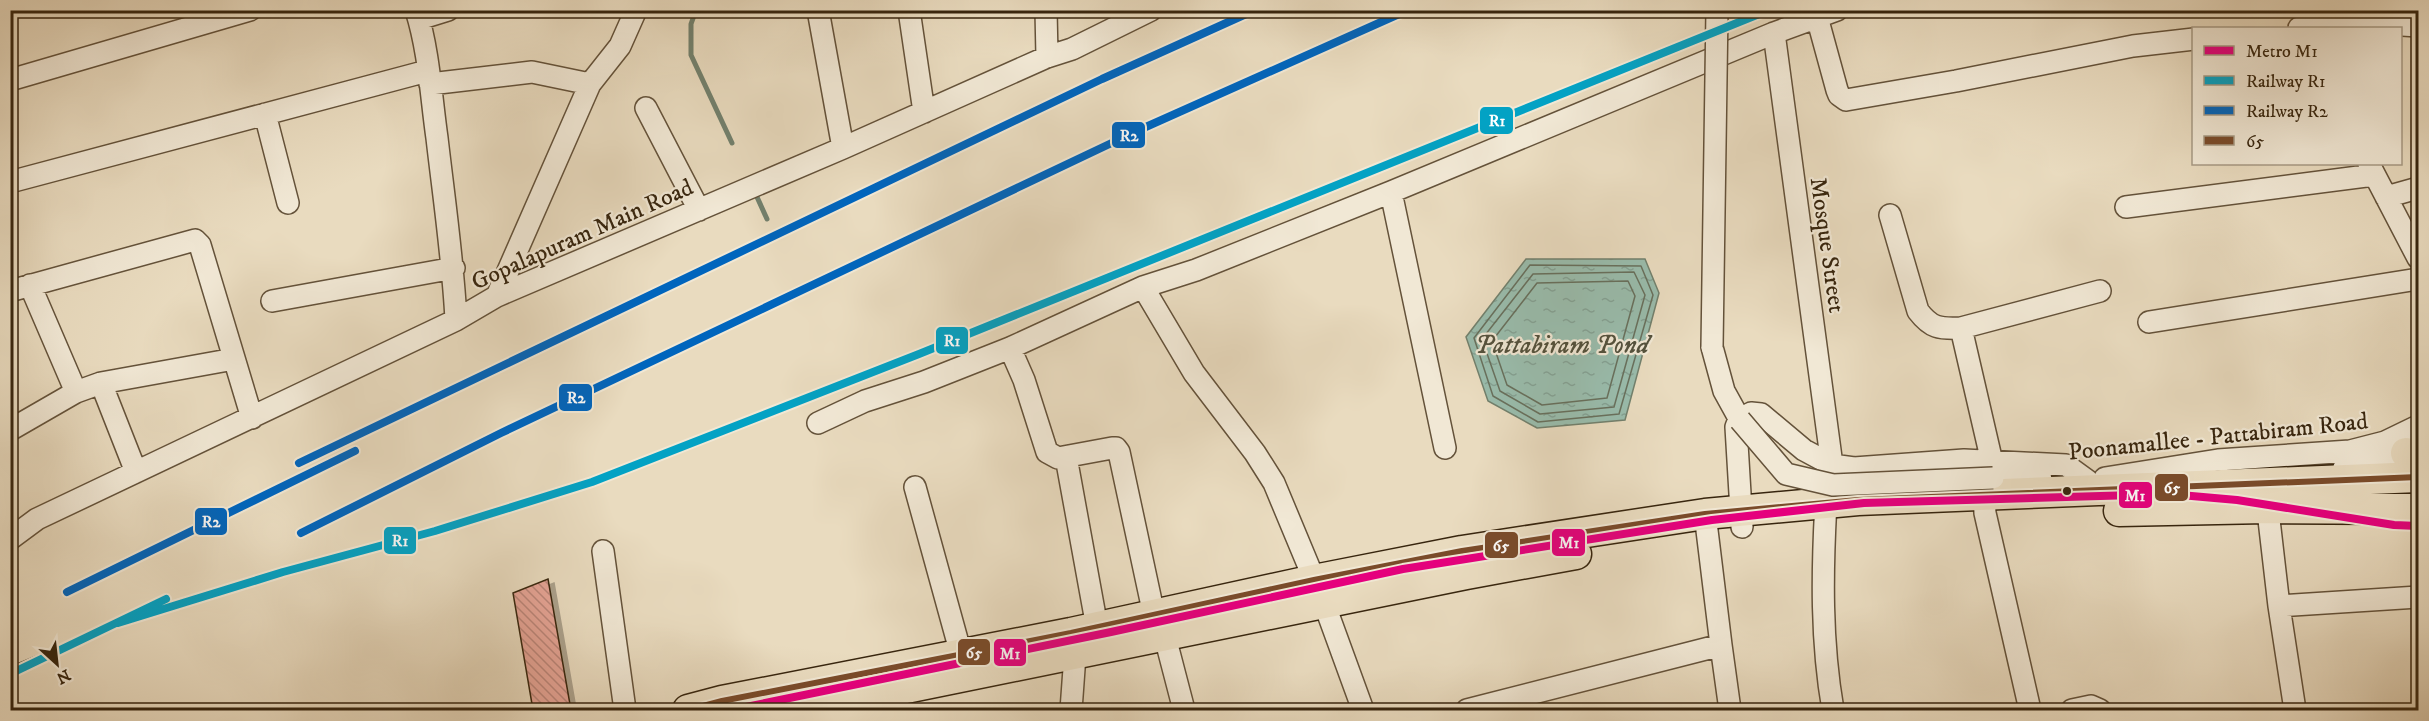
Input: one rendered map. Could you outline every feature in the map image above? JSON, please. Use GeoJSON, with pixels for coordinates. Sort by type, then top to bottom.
{"type":"FeatureCollection","features":[{"type":"Feature","properties":{"kind":"highway"},"geometry":{"type":"LineString","coordinates":[[2266,496],[2415,459]]}},
{"type":"Feature","properties":{"kind":"highway"},"geometry":{"type":"LineString","coordinates":[[798,711],[866,704],[1075,655],[1160,626],[1319,591],[1462,551],[1826,510],[1988,487],[2266,496],[2418,509]]}},
{"type":"Feature","properties":{"kind":"highway"},"geometry":{"type":"LineString","coordinates":[[688,711],[733,705],[961,654],[1097,627],[1160,626]]}},
{"type":"Feature","properties":{"kind":"street"},"geometry":{"type":"LineString","coordinates":[[10,80],[250,10]]}},
{"type":"Feature","properties":{"kind":"street"},"geometry":{"type":"LineString","coordinates":[[448,10],[418,15],[454,268],[456,320]]}},
{"type":"Feature","properties":{"kind":"street"},"geometry":{"type":"LineString","coordinates":[[496,296],[590,84],[620,46],[636,10]]}},
{"type":"Feature","properties":{"kind":"street"},"geometry":{"type":"LineString","coordinates":[[818,10],[843,148]]}},
{"type":"Feature","properties":{"kind":"street"},"geometry":{"type":"LineString","coordinates":[[909,10],[924,112]]}},
{"type":"Feature","properties":{"kind":"street"},"geometry":{"type":"LineString","coordinates":[[1046,10],[1047,57]]}},
{"type":"Feature","properties":{"kind":"street","name":"Gopalapuram Main Road"},"geometry":{"type":"LineString","coordinates":[[10,539],[37,519],[456,320],[496,296],[843,148],[1047,57],[1072,49],[1150,10]]}},
{"type":"Feature","properties":{"kind":"street","name":"Poonamallee - Pattabiram Road"},"geometry":{"type":"LineString","coordinates":[[1717,10],[1712,346],[1724,391],[1740,420],[1786,474],[1833,485],[1988,487],[2088,481],[2201,463],[2350,451],[2385,442],[2418,426]]}},
{"type":"Feature","properties":{"kind":"street"},"geometry":{"type":"LineString","coordinates":[[2297,10],[2302,27]]}},
{"type":"Feature","properties":{"kind":"street"},"geometry":{"type":"LineString","coordinates":[[818,423],[865,401],[924,382],[1010,348],[1143,287],[1196,270],[1391,192],[1774,33],[1827,14],[1837,90],[1839,95],[1846,100],[1956,81],[2133,45],[2192,39]]}},
{"type":"Feature","properties":{"kind":"street"},"geometry":{"type":"LineString","coordinates":[[2316,27],[2371,23],[2418,26]]}},
{"type":"Feature","properties":{"kind":"street","name":"Mosque Street"},"geometry":{"type":"LineString","coordinates":[[1774,33],[1832,465]]}},
{"type":"Feature","properties":{"kind":"street"},"geometry":{"type":"LineString","coordinates":[[10,182],[265,114],[428,77],[532,72],[590,84]]}},
{"type":"Feature","properties":{"kind":"street"},"geometry":{"type":"LineString","coordinates":[[645,108],[699,210]]}},
{"type":"Feature","properties":{"kind":"street"},"geometry":{"type":"LineString","coordinates":[[265,114],[288,203]]}},
{"type":"Feature","properties":{"kind":"street"},"geometry":{"type":"LineString","coordinates":[[2126,207],[2371,169],[2418,258]]}},
{"type":"Feature","properties":{"kind":"street"},"geometry":{"type":"LineString","coordinates":[[2386,197],[2418,188]]}},
{"type":"Feature","properties":{"kind":"street"},"geometry":{"type":"LineString","coordinates":[[1391,192],[1445,448]]}},
{"type":"Feature","properties":{"kind":"street"},"geometry":{"type":"LineString","coordinates":[[1890,215],[1918,311],[1928,323],[1944,329],[1961,328],[2100,291]]}},
{"type":"Feature","properties":{"kind":"street"},"geometry":{"type":"LineString","coordinates":[[76,392],[20,288],[195,240],[200,245],[252,418]]}},
{"type":"Feature","properties":{"kind":"street"},"geometry":{"type":"LineString","coordinates":[[272,301],[454,268]]}},
{"type":"Feature","properties":{"kind":"street"},"geometry":{"type":"LineString","coordinates":[[2149,322],[2418,279]]}},
{"type":"Feature","properties":{"kind":"street"},"geometry":{"type":"LineString","coordinates":[[1143,287],[1194,373],[1255,453],[1274,483],[1319,591],[1363,711]]}},
{"type":"Feature","properties":{"kind":"street"},"geometry":{"type":"LineString","coordinates":[[1961,328],[2030,711]]}},
{"type":"Feature","properties":{"kind":"street"},"geometry":{"type":"LineString","coordinates":[[1010,348],[1024,380],[1046,450],[1052,456],[1066,457],[1112,448],[1116,448],[1119,452],[1160,626],[1184,711]]}},
{"type":"Feature","properties":{"kind":"street"},"geometry":{"type":"LineString","coordinates":[[10,430],[76,392],[101,383],[234,359]]}},
{"type":"Feature","properties":{"kind":"street"},"geometry":{"type":"LineString","coordinates":[[101,383],[136,472]]}},
{"type":"Feature","properties":{"kind":"street"},"geometry":{"type":"LineString","coordinates":[[1741,519],[1736,427],[1738,422],[1751,413],[1761,414],[1804,450],[1832,465],[1854,468],[1964,460],[1988,487]]}},
{"type":"Feature","properties":{"kind":"street"},"geometry":{"type":"LineString","coordinates":[[1066,457],[1097,627]]}},
{"type":"Feature","properties":{"kind":"street"},"geometry":{"type":"LineString","coordinates":[[2201,463],[2218,475],[2338,468],[2415,459]]}},
{"type":"Feature","properties":{"kind":"street"},"geometry":{"type":"LineString","coordinates":[[915,487],[961,654]]}},
{"type":"Feature","properties":{"kind":"street"},"geometry":{"type":"LineString","coordinates":[[2266,496],[2279,606],[2295,711]]}},
{"type":"Feature","properties":{"kind":"street"},"geometry":{"type":"LineString","coordinates":[[1826,510],[1823,621],[1825,666],[1833,711]]}},
{"type":"Feature","properties":{"kind":"street"},"geometry":{"type":"LineString","coordinates":[[1706,522],[1730,711]]}},
{"type":"Feature","properties":{"kind":"street"},"geometry":{"type":"LineString","coordinates":[[603,551],[626,711]]}},
{"type":"Feature","properties":{"kind":"street"},"geometry":{"type":"LineString","coordinates":[[2279,606],[2418,597]]}},
{"type":"Feature","properties":{"kind":"street"},"geometry":{"type":"LineString","coordinates":[[1467,711],[1721,645]]}},
{"type":"Feature","properties":{"kind":"street"},"geometry":{"type":"LineString","coordinates":[[1071,711],[1075,655]]}},
{"type":"Feature","properties":{"kind":"street"},"geometry":{"type":"LineString","coordinates":[[2072,711],[2091,706],[2100,711]]}},
{"type":"Feature","properties":{"kind":"water","name":"Pattabiram Pond"},"geometry":{"type":"Polygon","coordinates":[[[1526,259],[1645,259],[1659,293],[1625,420],[1537,428],[1488,401],[1466,337],[1526,259]]]}},
{"type":"Feature","properties":{"kind":"building"},"geometry":{"type":"Polygon","coordinates":[[[548,579],[571,710],[533,710],[513,593],[548,579]]]}},
{"type":"Feature","properties":{"kind":"waterway"},"geometry":{"type":"LineString","coordinates":[[696,10],[691,24],[691,55],[732,143]]}},
{"type":"Feature","properties":{"kind":"waterway"},"geometry":{"type":"LineString","coordinates":[[757,197],[767,219]]}},
{"type":"Feature","properties":{"kind":"railway"},"geometry":{"type":"LineString","coordinates":[[118,623],[283,572],[435,531],[592,482],[919,354],[1769,10]]}},
{"type":"Feature","properties":{"kind":"railway"},"geometry":{"type":"LineString","coordinates":[[731,710],[1403,569],[1712,520],[1864,503],[2169,494],[2237,500],[2394,525],[2418,526]]}},
{"type":"Feature","properties":{"kind":"railway"},"geometry":{"type":"LineString","coordinates":[[10,670],[74,643]]}},
{"type":"Feature","properties":{"kind":"metro line","name":"M1"},"geometry":{"type":"LineString","coordinates":[[731,710],[1403,569],[1712,520],[1864,503],[2169,494],[2237,500],[2394,525],[2418,526]]}},
{"type":"Feature","properties":{"kind":"rail line","name":"R2"},"geometry":{"type":"LineString","coordinates":[[299,463],[1102,79],[1255,10]]}},
{"type":"Feature","properties":{"kind":"rail line","name":"R2"},"geometry":{"type":"LineString","coordinates":[[301,533],[501,433],[1139,130],[1408,10]]}},
{"type":"Feature","properties":{"kind":"rail line","name":"R1"},"geometry":{"type":"LineString","coordinates":[[118,623],[283,572],[435,531],[592,482],[919,354],[1769,10]]}},
{"type":"Feature","properties":{"kind":"rail line","name":"R2"},"geometry":{"type":"LineString","coordinates":[[67,592],[355,451]]}},
{"type":"Feature","properties":{"kind":"rail line","name":"R1"},"geometry":{"type":"LineString","coordinates":[[10,674],[166,599]]}},
{"type":"Feature","properties":{"kind":"transit line","name":"65"},"geometry":{"type":"LineString","coordinates":[[688,710],[722,701],[1071,633],[1314,580],[1462,551],[1705,514],[1858,500],[2418,477]]}}]}
